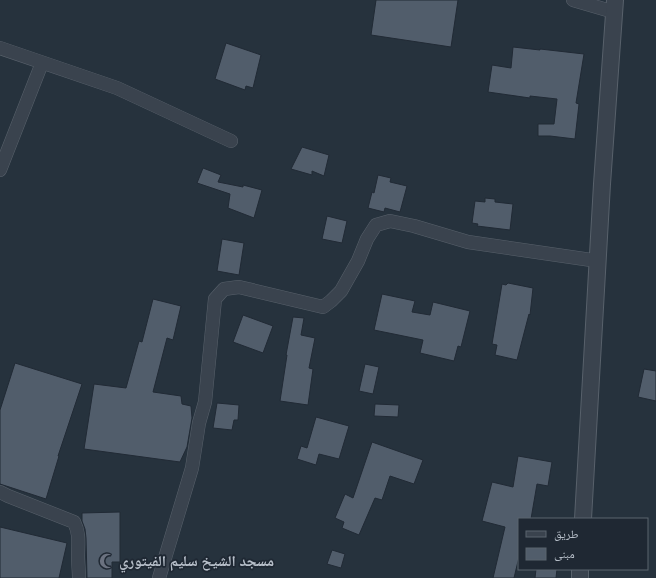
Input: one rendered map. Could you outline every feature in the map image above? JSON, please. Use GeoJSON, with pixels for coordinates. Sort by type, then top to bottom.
{"type":"FeatureCollection","features":[{"type":"Feature","properties":{"kind":"street"},"geometry":{"type":"LineString","coordinates":[[573,0],[614,6],[602,184],[583,518]]}},
{"type":"Feature","properties":{"kind":"street"},"geometry":{"type":"LineString","coordinates":[[0,48],[117,88],[232,141]]}},
{"type":"Feature","properties":{"kind":"street"},"geometry":{"type":"LineString","coordinates":[[0,170],[42,63]]}},
{"type":"Feature","properties":{"kind":"street"},"geometry":{"type":"LineString","coordinates":[[159,578],[192,468],[205,402],[215,299],[224,289],[239,287],[323,307],[341,291],[376,225],[390,221],[414,226],[468,242],[598,261]]}},
{"type":"Feature","properties":{"kind":"street"},"geometry":{"type":"LineString","coordinates":[[0,492],[74,522],[78,529],[79,578]]}},
{"type":"Feature","properties":{"kind":"building"},"geometry":{"type":"Polygon","coordinates":[[[376,0],[458,0],[451,47],[371,35],[376,0]]]}},
{"type":"Feature","properties":{"kind":"building"},"geometry":{"type":"Polygon","coordinates":[[[226,43],[261,55],[253,88],[246,86],[245,90],[215,79],[226,43]]]}},
{"type":"Feature","properties":{"kind":"building"},"geometry":{"type":"Polygon","coordinates":[[[513,47],[584,54],[576,103],[579,104],[575,139],[538,136],[538,124],[554,124],[557,99],[530,96],[530,98],[488,92],[492,65],[511,68],[513,47]]]}},
{"type":"Feature","properties":{"kind":"building"},"geometry":{"type":"Polygon","coordinates":[[[302,147],[329,155],[324,176],[312,171],[312,175],[291,169],[302,147]]]}},
{"type":"Feature","properties":{"kind":"building"},"geometry":{"type":"Polygon","coordinates":[[[203,168],[221,175],[218,182],[243,187],[243,185],[262,190],[254,218],[228,208],[230,194],[197,183],[203,168]]]}},
{"type":"Feature","properties":{"kind":"building"},"geometry":{"type":"Polygon","coordinates":[[[378,175],[391,178],[390,182],[407,186],[400,212],[385,208],[384,212],[368,208],[372,192],[374,193],[378,175]]]}},
{"type":"Feature","properties":{"kind":"building"},"geometry":{"type":"Polygon","coordinates":[[[485,198],[495,199],[495,202],[513,204],[510,230],[477,226],[478,224],[472,223],[475,201],[485,202],[485,198]]]}},
{"type":"Feature","properties":{"kind":"building"},"geometry":{"type":"Polygon","coordinates":[[[327,216],[347,221],[342,243],[322,239],[327,216]]]}},
{"type":"Feature","properties":{"kind":"building"},"geometry":{"type":"Polygon","coordinates":[[[222,239],[244,243],[239,275],[217,271],[222,239]]]}},
{"type":"Feature","properties":{"kind":"building"},"geometry":{"type":"Polygon","coordinates":[[[508,283],[533,288],[530,315],[529,314],[517,360],[495,355],[497,345],[492,344],[502,284],[506,285],[508,283]]]}},
{"type":"Feature","properties":{"kind":"building"},"geometry":{"type":"Polygon","coordinates":[[[382,294],[415,301],[412,312],[430,315],[433,302],[470,311],[461,347],[458,346],[454,361],[420,353],[423,340],[374,330],[382,294]]]}},
{"type":"Feature","properties":{"kind":"building"},"geometry":{"type":"Polygon","coordinates":[[[153,299],[181,306],[173,340],[167,338],[153,392],[181,396],[182,404],[191,406],[192,418],[187,447],[180,462],[84,449],[94,384],[126,388],[139,341],[142,342],[153,299]]]}},
{"type":"Feature","properties":{"kind":"building"},"geometry":{"type":"Polygon","coordinates":[[[243,315],[273,326],[263,353],[233,342],[243,315]]]}},
{"type":"Feature","properties":{"kind":"building"},"geometry":{"type":"Polygon","coordinates":[[[293,317],[304,318],[301,335],[315,338],[309,368],[313,369],[308,405],[280,401],[293,317]]]}},
{"type":"Feature","properties":{"kind":"building"},"geometry":{"type":"Polygon","coordinates":[[[15,363],[82,384],[58,456],[46,499],[0,484],[0,410],[15,363]]]}},
{"type":"Feature","properties":{"kind":"building"},"geometry":{"type":"Polygon","coordinates":[[[365,364],[379,367],[373,394],[359,391],[365,364]]]}},
{"type":"Feature","properties":{"kind":"building"},"geometry":{"type":"Polygon","coordinates":[[[644,369],[656,371],[656,401],[638,397],[644,369]]]}},
{"type":"Feature","properties":{"kind":"building"},"geometry":{"type":"Polygon","coordinates":[[[217,403],[239,405],[238,420],[234,420],[232,430],[213,428],[217,403]]]}},
{"type":"Feature","properties":{"kind":"building"},"geometry":{"type":"Polygon","coordinates":[[[375,404],[399,405],[398,417],[374,416],[375,404]]]}},
{"type":"Feature","properties":{"kind":"building"},"geometry":{"type":"Polygon","coordinates":[[[316,417],[349,426],[339,459],[319,454],[316,465],[297,459],[301,446],[307,448],[316,417]]]}},
{"type":"Feature","properties":{"kind":"building"},"geometry":{"type":"Polygon","coordinates":[[[372,442],[423,460],[414,484],[390,476],[382,500],[375,498],[359,535],[342,528],[344,522],[335,518],[345,494],[353,498],[372,442]]]}},
{"type":"Feature","properties":{"kind":"building"},"geometry":{"type":"Polygon","coordinates":[[[518,456],[552,462],[548,486],[537,484],[531,518],[518,518],[518,561],[514,578],[493,578],[505,527],[482,521],[492,482],[513,487],[518,456]]]}},
{"type":"Feature","properties":{"kind":"building"},"geometry":{"type":"Polygon","coordinates":[[[120,512],[120,562],[112,562],[112,578],[87,578],[86,538],[82,521],[82,513],[120,512]]]}},
{"type":"Feature","properties":{"kind":"building"},"geometry":{"type":"Polygon","coordinates":[[[0,527],[67,543],[59,578],[0,578],[0,527]]]}},
{"type":"Feature","properties":{"kind":"building"},"geometry":{"type":"Polygon","coordinates":[[[332,550],[345,554],[341,568],[327,564],[332,550]]]}},
{"type":"Feature","properties":{"kind":"building"},"geometry":{"type":"Polygon","coordinates":[[[536,570],[557,570],[556,578],[535,578],[536,570]]]}},
{"type":"Feature","properties":{"kind":"place","name":"مسجد الشيخ سليم الفيتوري"},"geometry":{"type":"Point","coordinates":[107,561]}}]}
